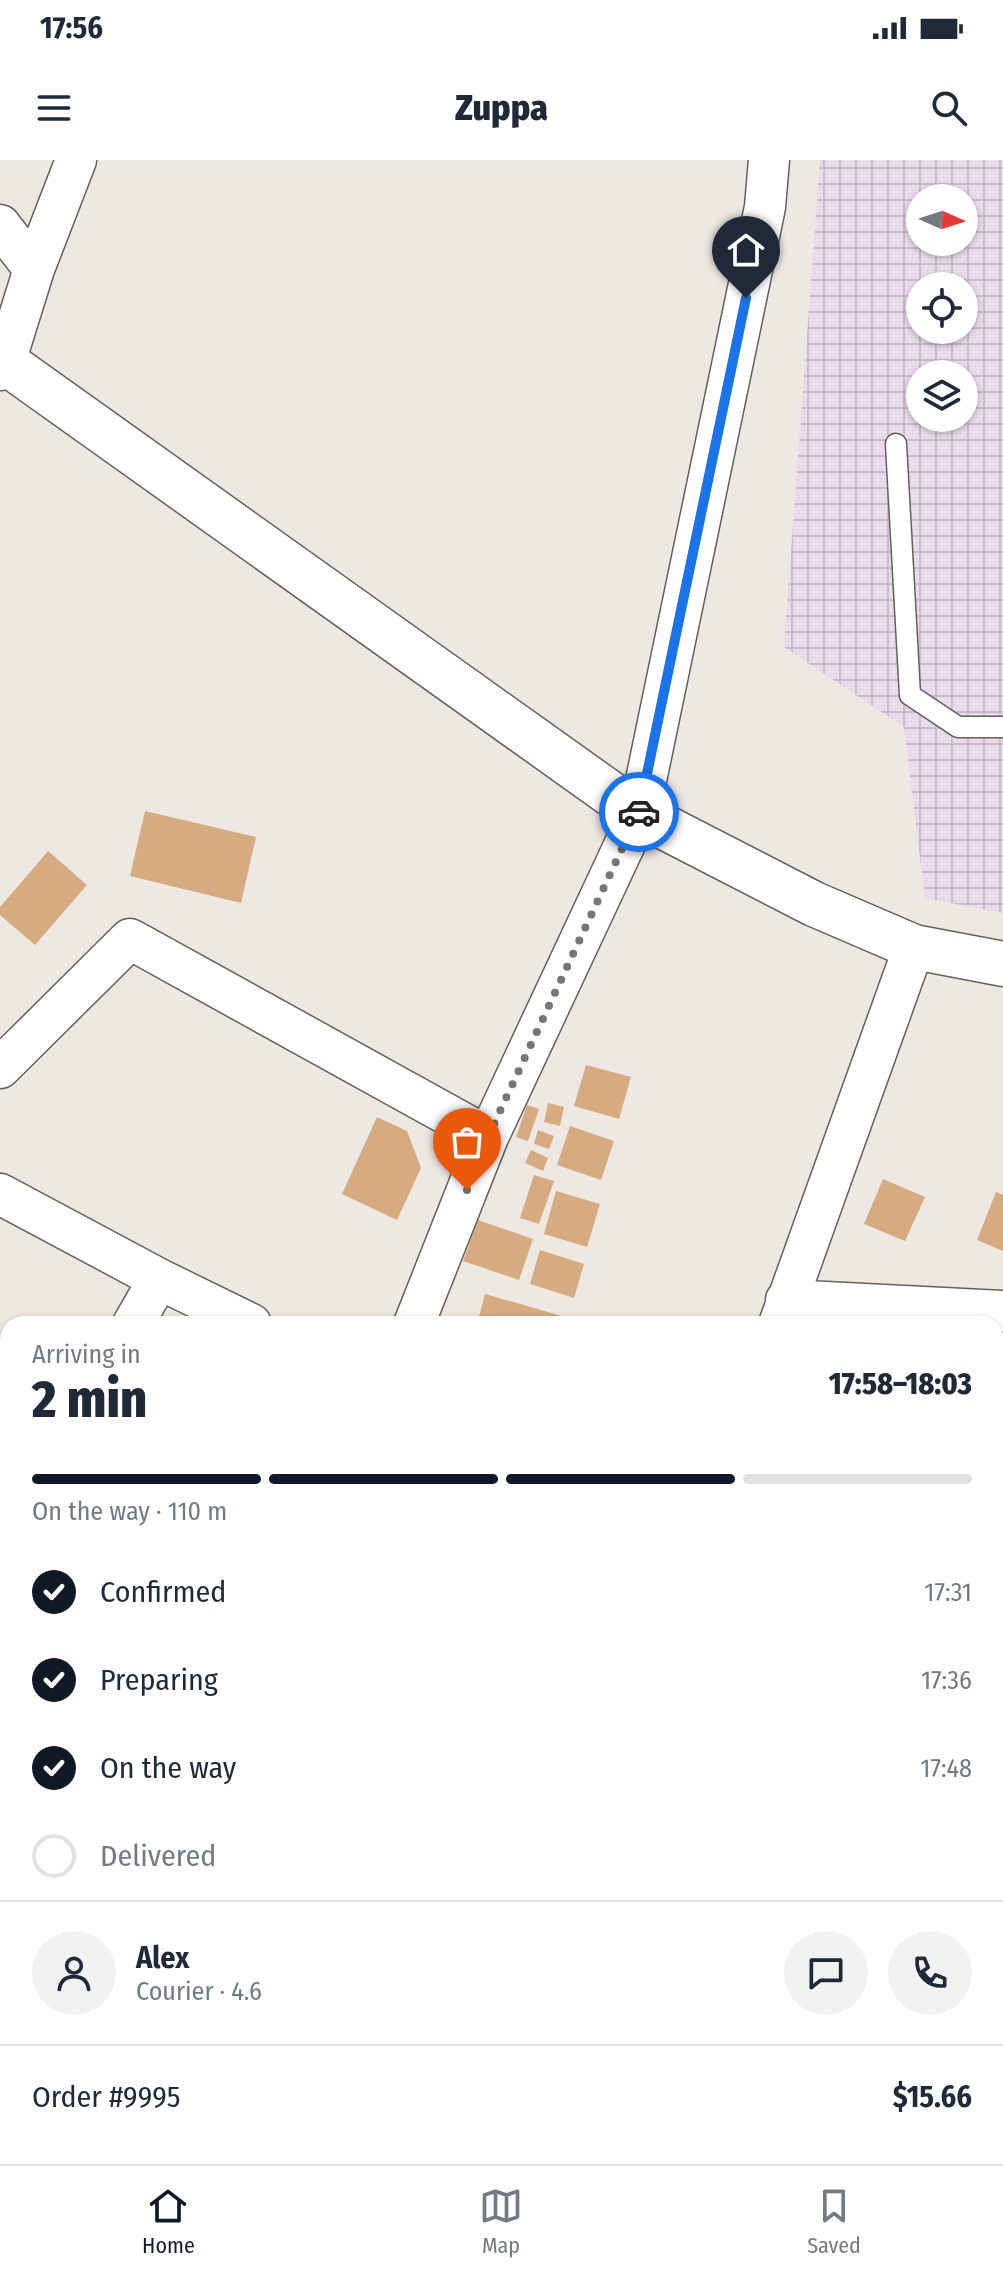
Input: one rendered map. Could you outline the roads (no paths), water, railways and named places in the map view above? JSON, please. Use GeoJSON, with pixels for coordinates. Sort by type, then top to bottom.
{"type":"FeatureCollection","features":[{"type":"Feature","properties":{"kind":"street"},"geometry":{"type":"LineString","coordinates":[[76,160],[34,269],[3,365],[639,814],[814,904],[914,947],[1003,964]]}},
{"type":"Feature","properties":{"kind":"street"},"geometry":{"type":"LineString","coordinates":[[417,1316],[488,1137],[639,814],[765,207],[769,160]]}},
{"type":"Feature","properties":{"kind":"street"},"geometry":{"type":"LineString","coordinates":[[0,225],[34,269]]}},
{"type":"Feature","properties":{"kind":"street"},"geometry":{"type":"LineString","coordinates":[[0,1068],[130,939],[488,1137]]}},
{"type":"Feature","properties":{"kind":"street"},"geometry":{"type":"LineString","coordinates":[[914,947],[783,1312],[1003,1311]]}},
{"type":"Feature","properties":{"kind":"street"},"geometry":{"type":"LineString","coordinates":[[0,1194],[235,1316]]}},
{"type":"Feature","properties":{"kind":"street"},"geometry":{"type":"LineString","coordinates":[[138,1316],[159,1279]]}},
{"type":"Feature","properties":{"kind":"lane"},"geometry":{"type":"LineString","coordinates":[[896,444],[910,695],[958,727],[1003,727]]}}]}
